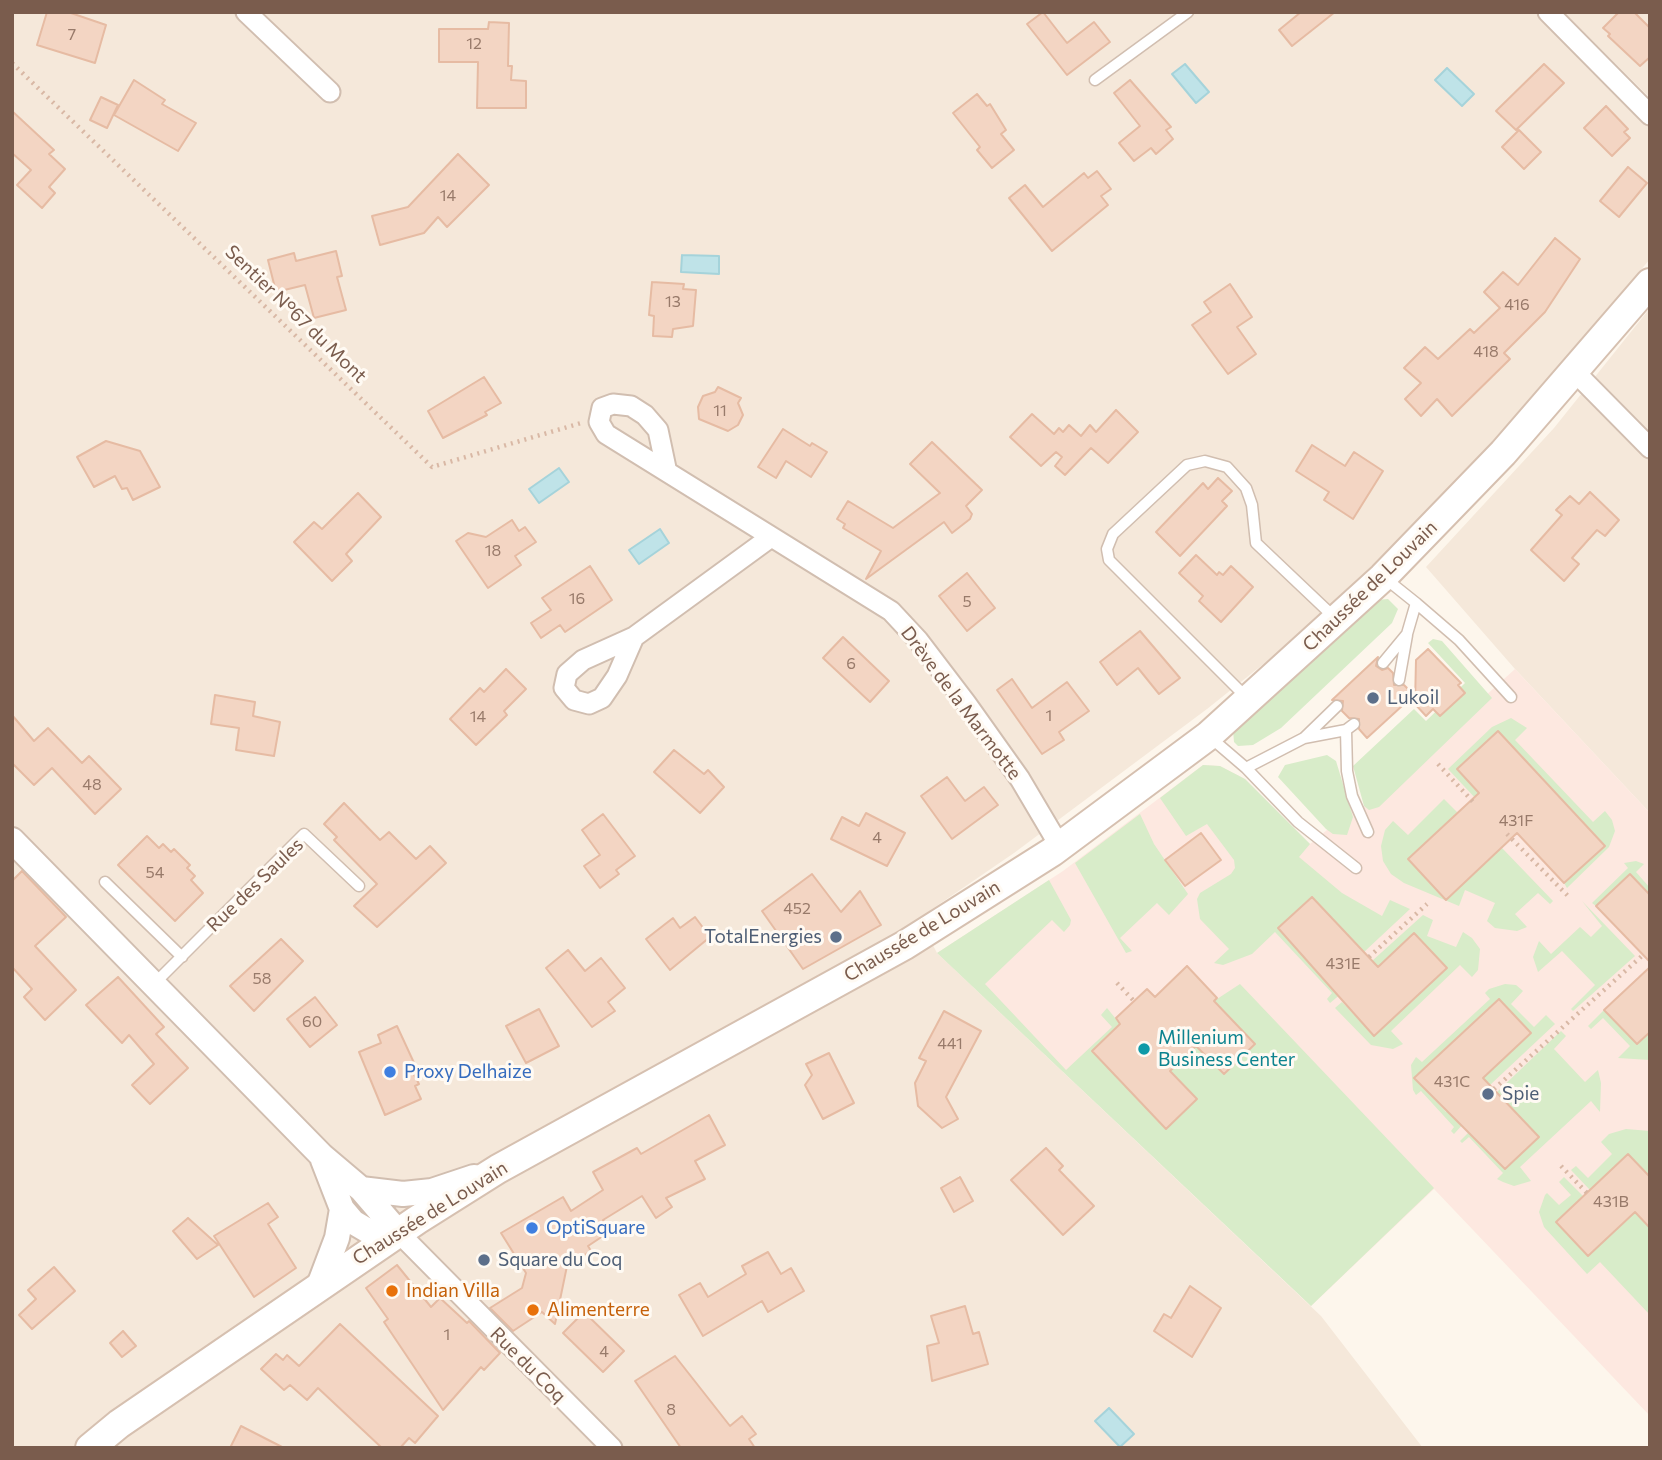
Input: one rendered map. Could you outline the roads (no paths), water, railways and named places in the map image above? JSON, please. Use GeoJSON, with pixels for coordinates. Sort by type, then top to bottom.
{"type":"FeatureCollection","features":[{"type":"Feature","properties":{"kind":"main road","name":"Chaussée de Louvain"},"geometry":{"type":"LineString","coordinates":[[90,1448],[119,1424],[320,1283],[398,1232],[498,1169],[905,945],[1059,845],[1208,736],[1383,577],[1503,453],[1650,283]]}},
{"type":"Feature","properties":{"kind":"street"},"geometry":{"type":"LineString","coordinates":[[246,12],[330,92]]}},
{"type":"Feature","properties":{"kind":"street"},"geometry":{"type":"LineString","coordinates":[[1548,12],[1650,115]]}},
{"type":"Feature","properties":{"kind":"street"},"geometry":{"type":"LineString","coordinates":[[1575,372],[1650,448]]}},
{"type":"Feature","properties":{"kind":"street","name":"Drève de la Marmotte"},"geometry":{"type":"LineString","coordinates":[[666,468],[658,430],[645,415],[631,406],[613,404],[601,408],[599,417],[606,434],[666,468],[891,611],[909,630],[1020,779],[1059,845]]}},
{"type":"Feature","properties":{"kind":"street"},"geometry":{"type":"LineString","coordinates":[[634,637],[771,537]]}},
{"type":"Feature","properties":{"kind":"street"},"geometry":{"type":"LineString","coordinates":[[12,840],[322,1156],[361,1189],[398,1232]]}},
{"type":"Feature","properties":{"kind":"street"},"geometry":{"type":"LineString","coordinates":[[322,1156],[342,1209],[361,1229],[375,1235],[398,1232]]}},
{"type":"Feature","properties":{"kind":"street"},"geometry":{"type":"LineString","coordinates":[[361,1189],[403,1194],[432,1191],[498,1169]]}},
{"type":"Feature","properties":{"kind":"street"},"geometry":{"type":"LineString","coordinates":[[320,1283],[337,1238],[342,1209]]}},
{"type":"Feature","properties":{"kind":"street","name":"Rue du Coq"},"geometry":{"type":"LineString","coordinates":[[398,1232],[601,1444]]}},
{"type":"Feature","properties":{"kind":"lane"},"geometry":{"type":"LineString","coordinates":[[1096,80],[1188,12]]}},
{"type":"Feature","properties":{"kind":"lane"},"geometry":{"type":"LineString","coordinates":[[1249,700],[1109,560],[1107,549],[1113,534],[1177,474],[1187,465],[1205,461],[1227,467],[1246,488],[1252,505],[1256,543],[1337,620]]}},
{"type":"Feature","properties":{"kind":"lane"},"geometry":{"type":"LineString","coordinates":[[1383,577],[1459,640],[1511,697]]}},
{"type":"Feature","properties":{"kind":"lane"},"geometry":{"type":"LineString","coordinates":[[1399,680],[1407,634],[1416,603]]}},
{"type":"Feature","properties":{"kind":"lane"},"geometry":{"type":"LineString","coordinates":[[1384,663],[1407,634]]}},
{"type":"Feature","properties":{"kind":"lane"},"geometry":{"type":"LineString","coordinates":[[1304,738],[1337,706]]}},
{"type":"Feature","properties":{"kind":"lane"},"geometry":{"type":"LineString","coordinates":[[1245,768],[1304,738],[1350,727],[1347,771],[1352,796],[1368,832]]}},
{"type":"Feature","properties":{"kind":"lane"},"geometry":{"type":"LineString","coordinates":[[1208,736],[1245,768],[1298,821],[1356,868]]}},
{"type":"Feature","properties":{"kind":"lane","name":"Rue des Saules"},"geometry":{"type":"LineString","coordinates":[[154,985],[304,834],[359,886]]}},
{"type":"Feature","properties":{"kind":"lane"},"geometry":{"type":"LineString","coordinates":[[106,882],[182,957]]}},
{"type":"Feature","properties":{"kind":"water"},"geometry":{"type":"Polygon","coordinates":[[[1185,64],[1209,92],[1196,103],[1172,74],[1185,64]]]}},
{"type":"Feature","properties":{"kind":"water"},"geometry":{"type":"Polygon","coordinates":[[[1447,68],[1474,94],[1462,106],[1435,80],[1447,68]]]}},
{"type":"Feature","properties":{"kind":"water"},"geometry":{"type":"Polygon","coordinates":[[[682,255],[719,256],[719,274],[681,272],[682,255]]]}},
{"type":"Feature","properties":{"kind":"water"},"geometry":{"type":"Polygon","coordinates":[[[559,468],[569,482],[539,503],[529,489],[559,468]]]}},
{"type":"Feature","properties":{"kind":"water"},"geometry":{"type":"Polygon","coordinates":[[[660,529],[669,543],[639,564],[629,550],[660,529]]]}},
{"type":"Feature","properties":{"kind":"water"},"geometry":{"type":"Polygon","coordinates":[[[1109,1408],[1134,1434],[1120,1447],[1095,1421],[1109,1408]]]}},
{"type":"Feature","properties":{"kind":"place","name":"Lukoil"},"geometry":{"type":"Point","coordinates":[1373,698]}},
{"type":"Feature","properties":{"kind":"place","name":"TotalEnergies"},"geometry":{"type":"Point","coordinates":[836,937]}},
{"type":"Feature","properties":{"kind":"place","name":"Millenium Business Center"},"geometry":{"type":"Point","coordinates":[1144,1049]}},
{"type":"Feature","properties":{"kind":"place","name":"Proxy Delhaize"},"geometry":{"type":"Point","coordinates":[390,1072]}},
{"type":"Feature","properties":{"kind":"place","name":"Spie"},"geometry":{"type":"Point","coordinates":[1488,1094]}},
{"type":"Feature","properties":{"kind":"place","name":"OptiSquare"},"geometry":{"type":"Point","coordinates":[532,1228]}},
{"type":"Feature","properties":{"kind":"place","name":"Square du Coq"},"geometry":{"type":"Point","coordinates":[484,1260]}},
{"type":"Feature","properties":{"kind":"place","name":"Indian Villa"},"geometry":{"type":"Point","coordinates":[392,1291]}},
{"type":"Feature","properties":{"kind":"place","name":"Alimenterre"},"geometry":{"type":"Point","coordinates":[533,1310]}}]}
